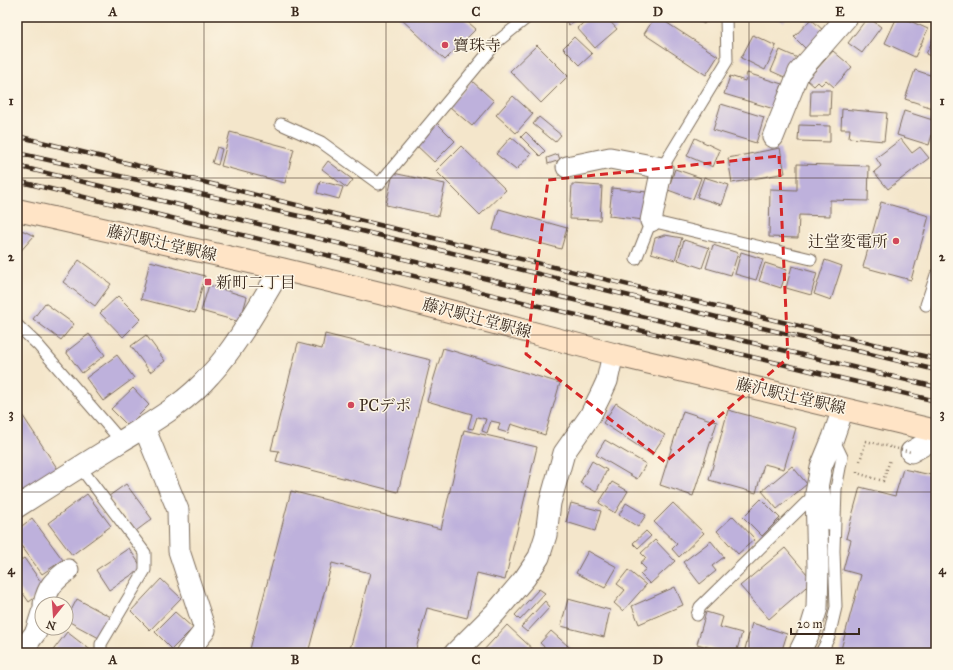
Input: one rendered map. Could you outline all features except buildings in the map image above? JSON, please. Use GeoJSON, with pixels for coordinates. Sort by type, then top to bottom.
{"type":"FeatureCollection","features":[{"type":"Feature","properties":{"kind":"street"},"geometry":{"type":"LineString","coordinates":[[773,137],[799,72],[847,17]]}},
{"type":"Feature","properties":{"kind":"street"},"geometry":{"type":"LineString","coordinates":[[567,166],[610,158],[662,168],[651,221]]}},
{"type":"Feature","properties":{"kind":"street","name":"藤沢駅辻堂駅線"},"geometry":{"type":"LineString","coordinates":[[17,210],[281,269],[396,297],[612,354],[936,431]]}},
{"type":"Feature","properties":{"kind":"street"},"geometry":{"type":"LineString","coordinates":[[17,507],[165,414],[192,394],[211,375],[243,331],[281,269]]}},
{"type":"Feature","properties":{"kind":"street"},"geometry":{"type":"LineString","coordinates":[[455,653],[496,612],[525,578],[539,557],[546,534],[550,503],[564,453],[590,416],[602,392],[607,381],[612,354]]}},
{"type":"Feature","properties":{"kind":"street"},"geometry":{"type":"LineString","coordinates":[[799,653],[810,631],[817,608],[818,567],[816,493],[821,467],[843,409]]}},
{"type":"Feature","properties":{"kind":"street"},"geometry":{"type":"LineString","coordinates":[[144,427],[178,510],[179,551],[205,630],[187,653]]}},
{"type":"Feature","properties":{"kind":"street"},"geometry":{"type":"LineString","coordinates":[[902,449],[936,438]]}},
{"type":"Feature","properties":{"kind":"street"},"geometry":{"type":"LineString","coordinates":[[46,596],[48,590],[55,580],[68,570]]}},
{"type":"Feature","properties":{"kind":"street"},"geometry":{"type":"LineString","coordinates":[[20,653],[34,635]]}},
{"type":"Feature","properties":{"kind":"lane"},"geometry":{"type":"LineString","coordinates":[[281,124],[321,142],[379,184],[498,41],[528,17]]}},
{"type":"Feature","properties":{"kind":"lane"},"geometry":{"type":"LineString","coordinates":[[662,168],[727,61],[726,17]]}},
{"type":"Feature","properties":{"kind":"lane"},"geometry":{"type":"LineString","coordinates":[[636,259],[651,221],[811,259]]}},
{"type":"Feature","properties":{"kind":"lane"},"geometry":{"type":"LineString","coordinates":[[926,305],[936,275]]}},
{"type":"Feature","properties":{"kind":"lane"},"geometry":{"type":"LineString","coordinates":[[17,325],[38,345],[121,442]]}},
{"type":"Feature","properties":{"kind":"lane"},"geometry":{"type":"LineString","coordinates":[[821,653],[828,637],[836,607],[834,551],[836,489],[842,457],[833,438]]}},
{"type":"Feature","properties":{"kind":"lane"},"geometry":{"type":"LineString","coordinates":[[80,467],[145,553],[145,570],[101,644],[101,653]]}},
{"type":"Feature","properties":{"kind":"lane"},"geometry":{"type":"LineString","coordinates":[[821,467],[834,551]]}},
{"type":"Feature","properties":{"kind":"lane"},"geometry":{"type":"LineString","coordinates":[[697,615],[700,607],[816,493]]}},
{"type":"Feature","properties":{"kind":"path"},"geometry":{"type":"LineString","coordinates":[[866,441],[902,449],[891,454],[884,481],[857,473],[866,441]]}},
{"type":"Feature","properties":{"kind":"highlighted area"},"geometry":{"type":"Polygon","coordinates":[[[779,156],[788,358],[665,462],[526,354],[548,180],[779,156]]]}},
{"type":"Feature","properties":{"kind":"railway"},"geometry":{"type":"LineString","coordinates":[[17,136],[936,359]]}},
{"type":"Feature","properties":{"kind":"railway"},"geometry":{"type":"LineString","coordinates":[[17,153],[308,218],[936,370]]}},
{"type":"Feature","properties":{"kind":"railway"},"geometry":{"type":"LineString","coordinates":[[17,166],[936,387]]}},
{"type":"Feature","properties":{"kind":"railway"},"geometry":{"type":"LineString","coordinates":[[17,181],[936,401]]}},
{"type":"Feature","properties":{"kind":"place","name":"寶珠寺"},"geometry":{"type":"Point","coordinates":[445,45]}},
{"type":"Feature","properties":{"kind":"place","name":"辻堂変電所"},"geometry":{"type":"Point","coordinates":[896,241]}},
{"type":"Feature","properties":{"kind":"place","name":"新町二丁目"},"geometry":{"type":"Point","coordinates":[208,282]}},
{"type":"Feature","properties":{"kind":"place","name":"PCデポ"},"geometry":{"type":"Point","coordinates":[351,405]}}]}
